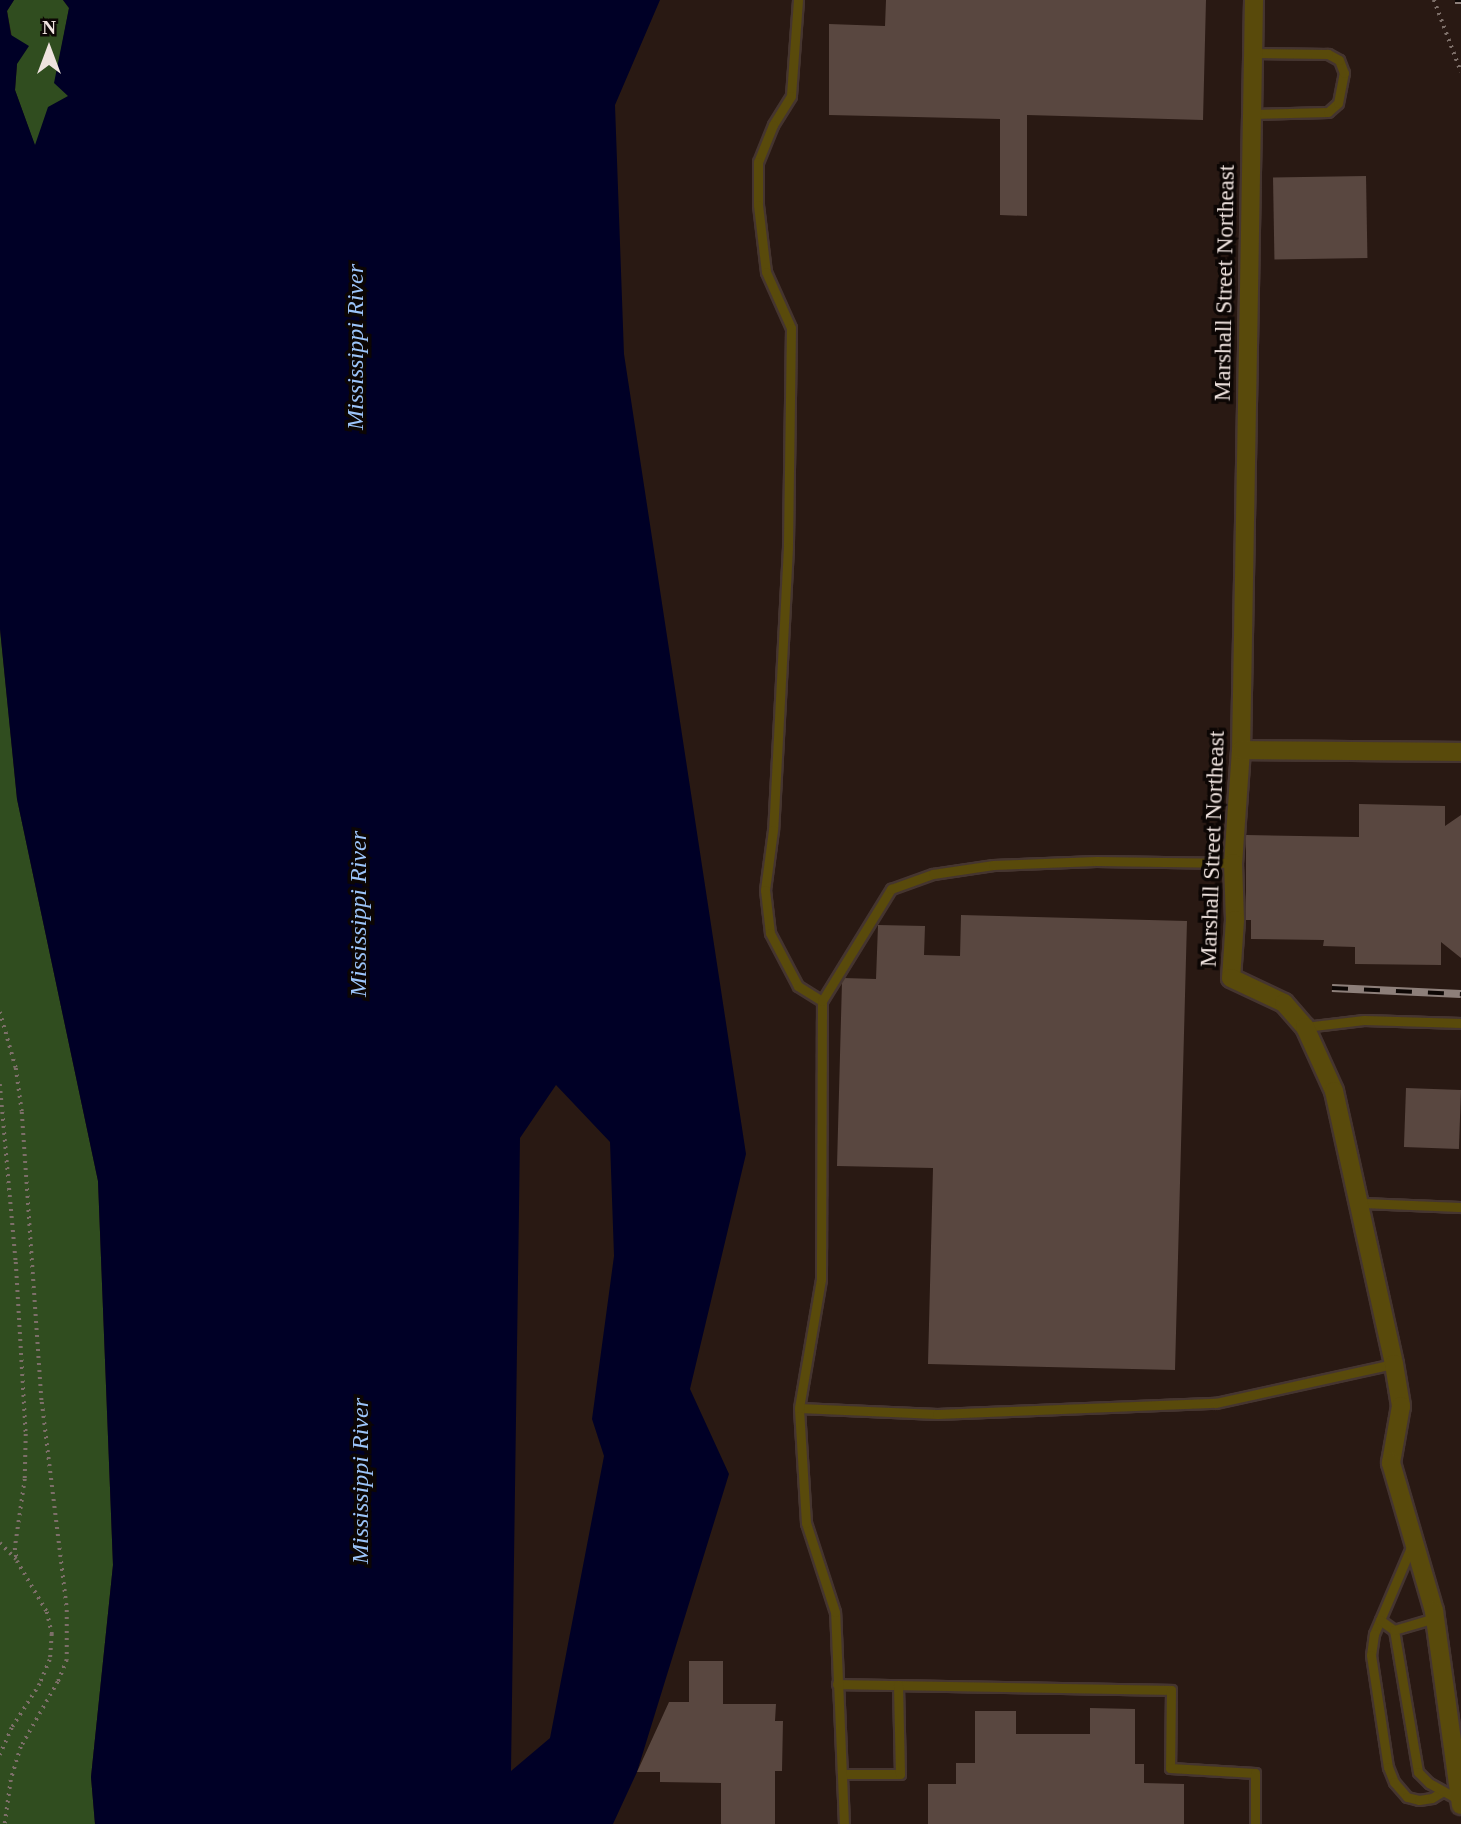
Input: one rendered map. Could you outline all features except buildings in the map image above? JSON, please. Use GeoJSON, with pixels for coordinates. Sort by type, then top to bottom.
{"type":"FeatureCollection","features":[{"type":"Feature","properties":{"kind":"street","name":"Marshall Street Northeast"},"geometry":{"type":"LineString","coordinates":[[1254,0],[1241,750],[1233,863],[1231,978],[1284,1003],[1306,1027],[1334,1091],[1361,1203],[1394,1364],[1401,1406],[1391,1463],[1435,1618],[1461,1803]]}},
{"type":"Feature","properties":{"kind":"street"},"geometry":{"type":"LineString","coordinates":[[1241,750],[1461,752]]}},
{"type":"Feature","properties":{"kind":"lane"},"geometry":{"type":"LineString","coordinates":[[798,0],[791,96],[773,125],[758,162],[758,205],[766,272],[791,328],[788,547],[773,830],[765,890],[770,933],[798,986],[822,1001]]}},
{"type":"Feature","properties":{"kind":"lane"},"geometry":{"type":"LineString","coordinates":[[1252,114],[1328,112],[1338,103],[1344,73],[1339,60],[1328,54],[1253,54]]}},
{"type":"Feature","properties":{"kind":"lane"},"geometry":{"type":"LineString","coordinates":[[844,1824],[835,1612],[806,1523],[799,1408],[821,1279],[822,1001],[891,889],[933,874],[993,865],[1031,863],[1233,863]]}},
{"type":"Feature","properties":{"kind":"lane"},"geometry":{"type":"LineString","coordinates":[[1306,1027],[1364,1020],[1461,1023]]}},
{"type":"Feature","properties":{"kind":"lane"},"geometry":{"type":"LineString","coordinates":[[1361,1203],[1461,1208]]}},
{"type":"Feature","properties":{"kind":"lane"},"geometry":{"type":"LineString","coordinates":[[799,1408],[937,1414],[1019,1408],[1216,1403],[1394,1364]]}},
{"type":"Feature","properties":{"kind":"lane"},"geometry":{"type":"LineString","coordinates":[[1413,1541],[1380,1620],[1371,1655],[1388,1767],[1394,1782],[1407,1797],[1419,1800],[1433,1798],[1443,1791]]}},
{"type":"Feature","properties":{"kind":"lane"},"geometry":{"type":"LineString","coordinates":[[1394,1630],[1435,1618]]}},
{"type":"Feature","properties":{"kind":"lane"},"geometry":{"type":"LineString","coordinates":[[1380,1620],[1394,1630],[1418,1772],[1461,1803]]}},
{"type":"Feature","properties":{"kind":"lane"},"geometry":{"type":"LineString","coordinates":[[837,1684],[1171,1689],[1170,1768],[1255,1773],[1255,1824]]}},
{"type":"Feature","properties":{"kind":"lane"},"geometry":{"type":"LineString","coordinates":[[842,1774],[900,1774],[898,1685]]}},
{"type":"Feature","properties":{"kind":"path"},"geometry":{"type":"LineString","coordinates":[[1434,0],[1461,72]]}},
{"type":"Feature","properties":{"kind":"path"},"geometry":{"type":"LineString","coordinates":[[0,1012],[16,1068],[22,1112],[42,1402],[67,1610],[67,1660],[58,1682],[20,1747],[11,1780],[5,1824]]}},
{"type":"Feature","properties":{"kind":"path"},"geometry":{"type":"LineString","coordinates":[[0,1084],[17,1274],[26,1434],[25,1479],[14,1535],[17,1561]]}},
{"type":"Feature","properties":{"kind":"path"},"geometry":{"type":"LineString","coordinates":[[0,1544],[17,1561],[47,1612],[52,1634],[50,1660],[40,1684],[12,1728],[0,1755]]}},
{"type":"Feature","properties":{"kind":"green space"},"geometry":{"type":"Polygon","coordinates":[[[14,0],[63,0],[69,8],[55,82],[69,96],[35,146],[15,90],[17,64],[7,11],[14,0]]]}},
{"type":"Feature","properties":{"kind":"green space"},"geometry":{"type":"Polygon","coordinates":[[[0,629],[17,799],[98,1181],[113,1565],[91,1777],[95,1824],[0,1824],[0,629]]]}},
{"type":"Feature","properties":{"kind":"water","name":"Mississippi River"},"geometry":{"type":"Polygon","coordinates":[[[0,0],[14,0],[7,11],[11,35],[29,46],[17,64],[15,90],[35,145],[48,107],[68,96],[54,83],[69,8],[63,0],[660,0],[615,105],[624,354],[746,1154],[690,1389],[729,1474],[637,1772],[613,1824],[95,1824],[91,1777],[113,1565],[98,1181],[17,799],[0,629],[0,0]],[[556,1085],[520,1138],[511,1771],[550,1738],[604,1456],[592,1419],[614,1256],[610,1142],[556,1085]]]}},
{"type":"Feature","properties":{"kind":"railway"},"geometry":{"type":"LineString","coordinates":[[1455,0],[1461,0]]}},
{"type":"Feature","properties":{"kind":"railway"},"geometry":{"type":"LineString","coordinates":[[1332,988],[1461,994]]}}]}
